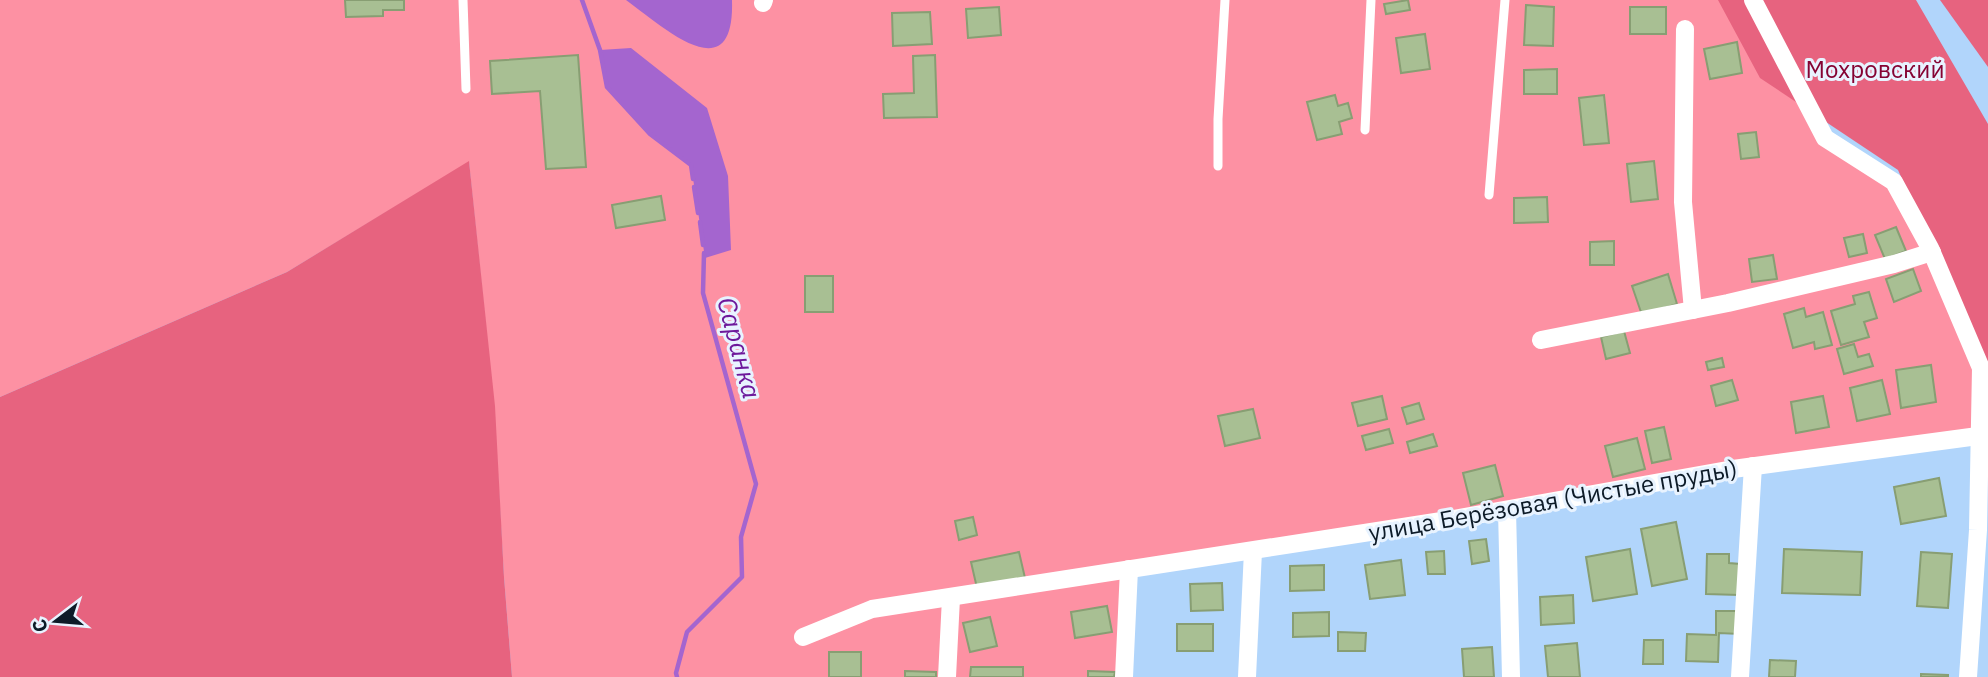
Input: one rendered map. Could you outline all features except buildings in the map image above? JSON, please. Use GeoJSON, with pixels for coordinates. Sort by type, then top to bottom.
{"type":"FeatureCollection","features":[{"type":"Feature","properties":{"kind":"street"},"geometry":{"type":"LineString","coordinates":[[1753,0],[1825,138],[1895,182],[1931,251],[1981,368],[1978,530],[1968,677]]}},
{"type":"Feature","properties":{"kind":"street"},"geometry":{"type":"LineString","coordinates":[[1685,29],[1683,202],[1693,310]]}},
{"type":"Feature","properties":{"kind":"street"},"geometry":{"type":"LineString","coordinates":[[1541,340],[1693,310],[1894,264],[1931,251]]}},
{"type":"Feature","properties":{"kind":"street","name":"улица Берёзовая (Чистые пруды)"},"geometry":{"type":"LineString","coordinates":[[803,637],[872,609],[1507,510],[1753,466],[1978,436]]}},
{"type":"Feature","properties":{"kind":"street"},"geometry":{"type":"LineString","coordinates":[[1740,677],[1753,466]]}},
{"type":"Feature","properties":{"kind":"street"},"geometry":{"type":"LineString","coordinates":[[1507,510],[1511,677]]}},
{"type":"Feature","properties":{"kind":"street"},"geometry":{"type":"LineString","coordinates":[[1247,677],[1253,551]]}},
{"type":"Feature","properties":{"kind":"street"},"geometry":{"type":"LineString","coordinates":[[1124,677],[1129,569]]}},
{"type":"Feature","properties":{"kind":"street"},"geometry":{"type":"LineString","coordinates":[[947,677],[951,598]]}},
{"type":"Feature","properties":{"kind":"lane"},"geometry":{"type":"LineString","coordinates":[[463,0],[466,89]]}},
{"type":"Feature","properties":{"kind":"lane"},"geometry":{"type":"LineString","coordinates":[[1217,166],[1226,0]]}},
{"type":"Feature","properties":{"kind":"lane"},"geometry":{"type":"LineString","coordinates":[[1365,130],[1371,0]]}},
{"type":"Feature","properties":{"kind":"lane"},"geometry":{"type":"LineString","coordinates":[[1489,195],[1505,0]]}},
{"type":"Feature","properties":{"kind":"shaded area"},"geometry":{"type":"Polygon","coordinates":[[[0,0],[1753,0],[1825,138],[1894,182],[1981,368],[1978,436],[1129,569],[1124,677],[512,677],[494,406],[469,162],[287,272],[0,397],[0,0]]]}},
{"type":"Feature","properties":{"kind":"shaded area"},"geometry":{"type":"Polygon","coordinates":[[[626,0],[732,0],[730,28],[722,43],[709,48],[694,45],[676,36],[626,0]]]}},
{"type":"Feature","properties":{"kind":"shaded area"},"geometry":{"type":"Polygon","coordinates":[[[631,48],[707,108],[728,176],[731,250],[705,258],[691,165],[650,134],[607,87],[600,50],[631,48]]]}},
{"type":"Feature","properties":{"kind":"green space","name":"Мохровский"},"geometry":{"type":"Polygon","coordinates":[[[1718,0],[1916,0],[1988,124],[1988,371],[1898,170],[1760,78],[1718,0]]]}},
{"type":"Feature","properties":{"kind":"green space"},"geometry":{"type":"Polygon","coordinates":[[[1940,0],[1988,0],[1988,67],[1940,0]]]}},
{"type":"Feature","properties":{"kind":"green space"},"geometry":{"type":"Polygon","coordinates":[[[469,161],[495,406],[512,677],[0,677],[0,397],[287,272],[469,161]]]}},
{"type":"Feature","properties":{"kind":"waterway","name":"Саранка"},"geometry":{"type":"LineString","coordinates":[[582,0],[600,50],[607,87],[650,134],[691,165],[693,179]]}},
{"type":"Feature","properties":{"kind":"waterway","name":"Саранка"},"geometry":{"type":"LineString","coordinates":[[694,187],[698,213]]}},
{"type":"Feature","properties":{"kind":"waterway","name":"Саранка"},"geometry":{"type":"LineString","coordinates":[[700,222],[703,245]]}},
{"type":"Feature","properties":{"kind":"waterway","name":"Саранка"},"geometry":{"type":"LineString","coordinates":[[677,677],[687,632],[742,577],[741,537],[756,484],[703,293],[704,253]]}}]}
